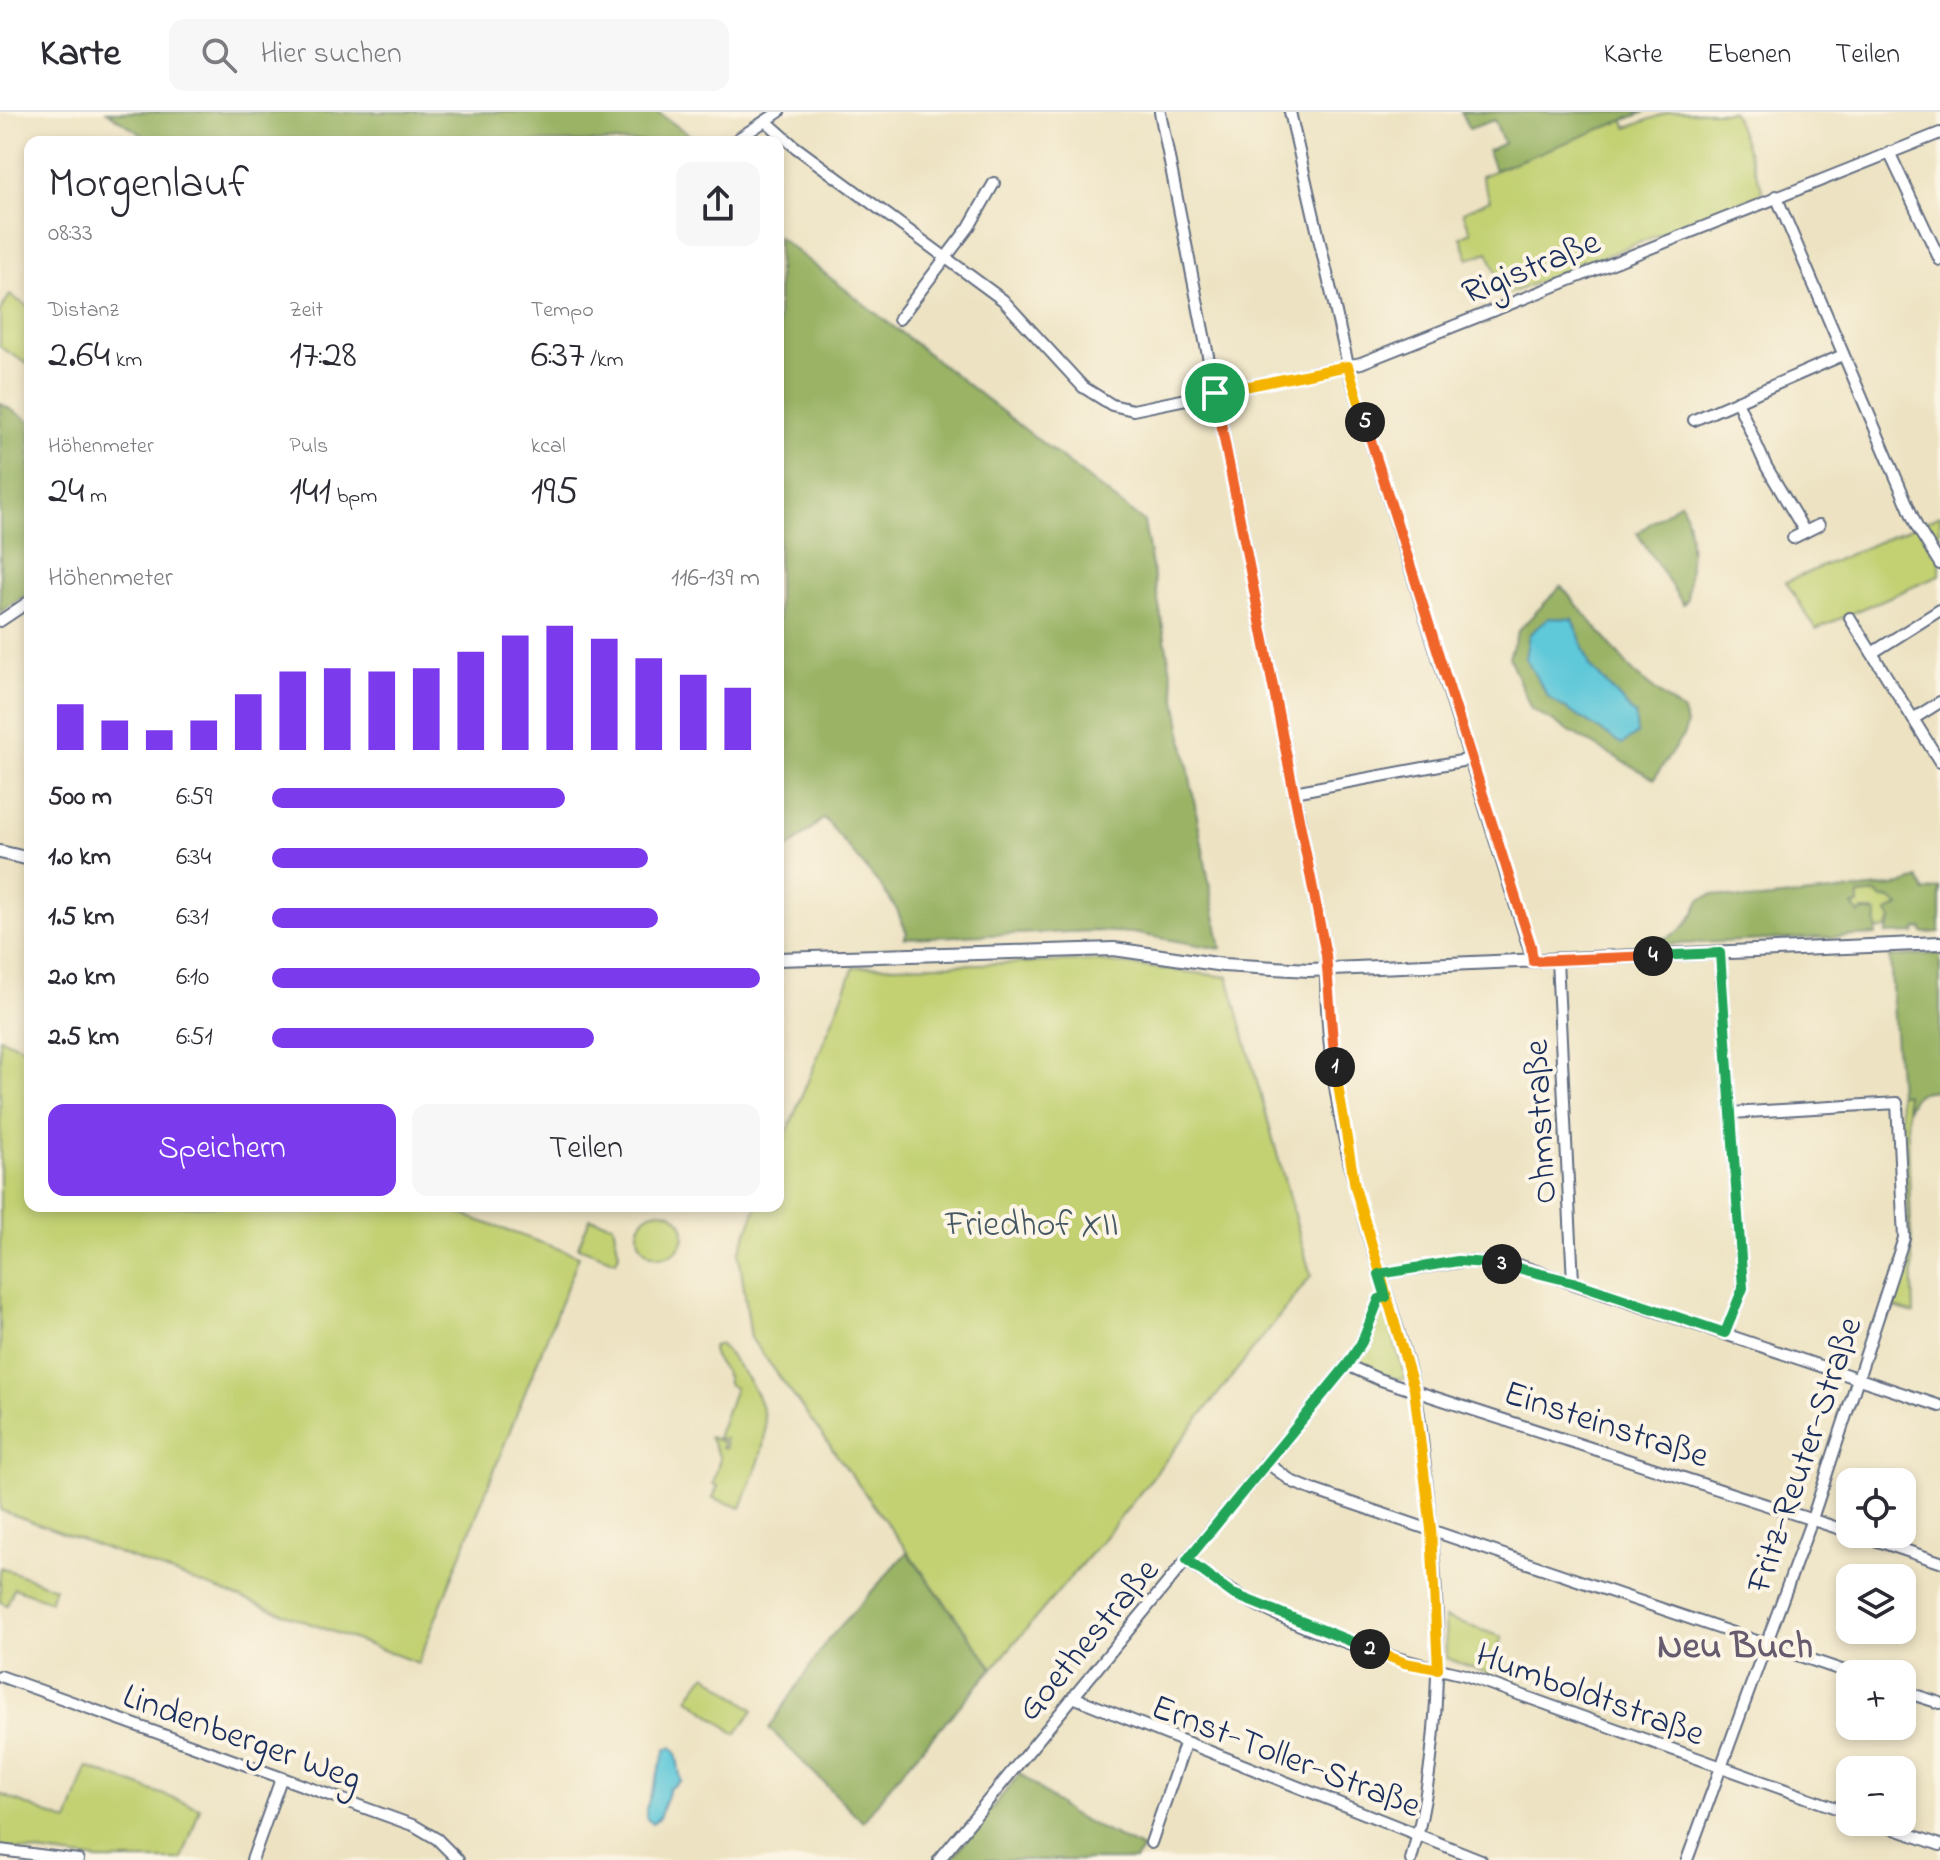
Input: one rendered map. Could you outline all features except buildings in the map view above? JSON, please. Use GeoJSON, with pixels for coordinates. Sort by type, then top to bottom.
{"type":"FeatureCollection","features":[{"type":"Feature","properties":{"kind":"main road"},"geometry":{"type":"LineString","coordinates":[[0,852],[24,858]]}},
{"type":"Feature","properties":{"kind":"main road"},"geometry":{"type":"LineString","coordinates":[[784,959],[1114,949],[1223,965],[1326,969],[1940,943]]}},
{"type":"Feature","properties":{"kind":"street"},"geometry":{"type":"LineString","coordinates":[[742,136],[779,112]]}},
{"type":"Feature","properties":{"kind":"street"},"geometry":{"type":"LineString","coordinates":[[1160,112],[1326,955],[1341,1119],[1379,1274],[1414,1389],[1431,1529],[1438,1669],[1435,1728],[1418,1835],[1411,1860]]}},
{"type":"Feature","properties":{"kind":"street"},"geometry":{"type":"LineString","coordinates":[[1290,112],[1348,366],[1533,961]]}},
{"type":"Feature","properties":{"kind":"street"},"geometry":{"type":"LineString","coordinates":[[766,121],[783,136]]}},
{"type":"Feature","properties":{"kind":"street","name":"Rigistraße"},"geometry":{"type":"LineString","coordinates":[[946,258],[1020,315],[1083,387],[1112,405],[1129,409],[1348,366],[1940,133]]}},
{"type":"Feature","properties":{"kind":"street"},"geometry":{"type":"LineString","coordinates":[[784,137],[946,258]]}},
{"type":"Feature","properties":{"kind":"street"},"geometry":{"type":"LineString","coordinates":[[1889,152],[1935,238],[1940,260]]}},
{"type":"Feature","properties":{"kind":"street"},"geometry":{"type":"LineString","coordinates":[[899,319],[981,209],[994,183]]}},
{"type":"Feature","properties":{"kind":"street"},"geometry":{"type":"LineString","coordinates":[[1776,196],[1917,527],[1940,564]]}},
{"type":"Feature","properties":{"kind":"street"},"geometry":{"type":"LineString","coordinates":[[1694,420],[1843,355]]}},
{"type":"Feature","properties":{"kind":"street"},"geometry":{"type":"LineString","coordinates":[[1737,401],[1766,466],[1805,532]]}},
{"type":"Feature","properties":{"kind":"street"},"geometry":{"type":"LineString","coordinates":[[1793,538],[1819,525]]}},
{"type":"Feature","properties":{"kind":"street"},"geometry":{"type":"LineString","coordinates":[[0,621],[24,605]]}},
{"type":"Feature","properties":{"kind":"street"},"geometry":{"type":"LineString","coordinates":[[1872,653],[1940,610]]}},
{"type":"Feature","properties":{"kind":"street"},"geometry":{"type":"LineString","coordinates":[[1850,618],[1940,762]]}},
{"type":"Feature","properties":{"kind":"street"},"geometry":{"type":"LineString","coordinates":[[1913,719],[1940,702]]}},
{"type":"Feature","properties":{"kind":"street"},"geometry":{"type":"LineString","coordinates":[[1294,792],[1472,759]]}},
{"type":"Feature","properties":{"kind":"street"},"geometry":{"type":"LineString","coordinates":[[1720,953],[1743,1288],[1725,1333]]}},
{"type":"Feature","properties":{"kind":"street","name":"Ohmstraße"},"geometry":{"type":"LineString","coordinates":[[1557,960],[1573,1282]]}},
{"type":"Feature","properties":{"kind":"street","name":"Fritz-Reuter-Straße"},"geometry":{"type":"LineString","coordinates":[[1687,1860],[1812,1519],[1904,1238],[1897,1103],[1731,1113]]}},
{"type":"Feature","properties":{"kind":"street"},"geometry":{"type":"LineString","coordinates":[[1379,1274],[1465,1261],[1518,1265],[1940,1406]]}},
{"type":"Feature","properties":{"kind":"street","name":"Goethestraße"},"geometry":{"type":"LineString","coordinates":[[939,1860],[1347,1365],[1362,1342],[1379,1299],[1386,1297]]}},
{"type":"Feature","properties":{"kind":"street","name":"Einsteinstraße"},"geometry":{"type":"LineString","coordinates":[[1347,1365],[1356,1371],[1836,1527]]}},
{"type":"Feature","properties":{"kind":"street"},"geometry":{"type":"LineString","coordinates":[[1266,1462],[1293,1482],[1313,1490],[1836,1668]]}},
{"type":"Feature","properties":{"kind":"street"},"geometry":{"type":"LineString","coordinates":[[1898,1548],[1940,1562]]}},
{"type":"Feature","properties":{"kind":"street","name":"Humboldtstraße"},"geometry":{"type":"LineString","coordinates":[[1187,1560],[1233,1594],[1257,1606],[1405,1663],[1465,1675],[1836,1808]]}},
{"type":"Feature","properties":{"kind":"street","name":"Lindenberger Weg"},"geometry":{"type":"LineString","coordinates":[[0,1676],[415,1826],[437,1839],[458,1860]]}},
{"type":"Feature","properties":{"kind":"street"},"geometry":{"type":"LineString","coordinates":[[1916,1695],[1940,1703]]}},
{"type":"Feature","properties":{"kind":"street","name":"Ernst-Toller-Straße"},"geometry":{"type":"LineString","coordinates":[[1073,1697],[1481,1860]]}},
{"type":"Feature","properties":{"kind":"street"},"geometry":{"type":"LineString","coordinates":[[1151,1843],[1185,1744]]}},
{"type":"Feature","properties":{"kind":"street"},"geometry":{"type":"LineString","coordinates":[[252,1860],[281,1779]]}},
{"type":"Feature","properties":{"kind":"street"},"geometry":{"type":"LineString","coordinates":[[1915,1836],[1940,1845]]}},
{"type":"Feature","properties":{"kind":"street"},"geometry":{"type":"LineString","coordinates":[[0,1850],[78,1860]]}},
{"type":"Feature","properties":{"kind":"green space"},"geometry":{"type":"Polygon","coordinates":[[[107,112],[657,112],[691,136],[144,136],[107,112]]]}},
{"type":"Feature","properties":{"kind":"green space"},"geometry":{"type":"Polygon","coordinates":[[[1461,112],[1645,112],[1495,170],[1488,151],[1504,143],[1494,120],[1469,129],[1461,112]]]}},
{"type":"Feature","properties":{"kind":"green space"},"geometry":{"type":"Polygon","coordinates":[[[1669,112],[1733,112],[1762,188],[1760,195],[1505,295],[1488,252],[1468,259],[1461,237],[1471,232],[1463,212],[1490,200],[1481,176],[1623,120],[1627,128],[1669,112]]]}},
{"type":"Feature","properties":{"kind":"green space"},"geometry":{"type":"Polygon","coordinates":[[[784,242],[1144,522],[1221,949],[1132,933],[1095,931],[904,938],[907,933],[897,910],[824,818],[784,852],[784,242]]]}},
{"type":"Feature","properties":{"kind":"green space"},"geometry":{"type":"Polygon","coordinates":[[[10,295],[24,304],[24,362],[0,347],[0,311],[10,295]]]}},
{"type":"Feature","properties":{"kind":"green space"},"geometry":{"type":"Polygon","coordinates":[[[0,403],[24,417],[24,596],[0,612],[0,403]]]}},
{"type":"Feature","properties":{"kind":"green space"},"geometry":{"type":"Polygon","coordinates":[[[1681,502],[1688,526],[1690,551],[1687,600],[1683,604],[1637,533],[1681,502]]]}},
{"type":"Feature","properties":{"kind":"green space"},"geometry":{"type":"Polygon","coordinates":[[[1940,515],[1940,575],[1816,629],[1786,582],[1940,515]]]}},
{"type":"Feature","properties":{"kind":"green space"},"geometry":{"type":"Polygon","coordinates":[[[1561,586],[1635,674],[1683,712],[1687,724],[1684,734],[1654,779],[1531,709],[1509,657],[1518,631],[1561,586]],[[1573,619],[1549,698],[1635,715],[1589,666],[1573,619]]]}},
{"type":"Feature","properties":{"kind":"green space"},"geometry":{"type":"Polygon","coordinates":[[[1918,878],[1925,892],[1940,888],[1940,932],[1923,933],[1922,928],[1916,929],[1915,933],[1886,934],[1892,919],[1887,912],[1899,906],[1889,898],[1882,899],[1877,893],[1859,895],[1859,905],[1853,906],[1859,914],[1862,911],[1877,913],[1876,935],[1655,945],[1651,940],[1676,933],[1692,916],[1700,900],[1713,894],[1751,900],[1902,885],[1918,878]]]}},
{"type":"Feature","properties":{"kind":"green space"},"geometry":{"type":"Polygon","coordinates":[[[1877,893],[1899,906],[1886,929],[1875,930],[1874,911],[1863,911],[1859,915],[1854,912],[1858,895],[1877,893]]]}},
{"type":"Feature","properties":{"kind":"green space"},"geometry":{"type":"Polygon","coordinates":[[[1940,953],[1940,1090],[1919,1093],[1907,1110],[1906,1094],[1899,1094],[1890,957],[1940,953]]]}},
{"type":"Feature","properties":{"kind":"green space","name":"Friedhof XII"},"geometry":{"type":"Polygon","coordinates":[[[1096,961],[1228,977],[1311,1276],[1109,1532],[993,1668],[751,1338],[739,1253],[755,1212],[784,1212],[784,1140],[854,967],[1096,961]]]}},
{"type":"Feature","properties":{"kind":"green space"},"geometry":{"type":"Polygon","coordinates":[[[0,1038],[24,1048],[24,1212],[455,1212],[579,1256],[418,1663],[0,1510],[0,1038]]]}},
{"type":"Feature","properties":{"kind":"green space"},"geometry":{"type":"Polygon","coordinates":[[[1899,1094],[1906,1094],[1914,1314],[1886,1305],[1909,1231],[1899,1094]]]}},
{"type":"Feature","properties":{"kind":"green space"},"geometry":{"type":"Polygon","coordinates":[[[652,1213],[670,1213],[682,1225],[682,1243],[670,1255],[652,1255],[640,1243],[640,1225],[652,1213]]]}},
{"type":"Feature","properties":{"kind":"green space"},"geometry":{"type":"Polygon","coordinates":[[[590,1218],[613,1224],[619,1254],[616,1261],[578,1247],[590,1218]]]}},
{"type":"Feature","properties":{"kind":"green space"},"geometry":{"type":"Polygon","coordinates":[[[1379,1316],[1387,1317],[1405,1377],[1402,1380],[1350,1365],[1379,1316]]]}},
{"type":"Feature","properties":{"kind":"green space"},"geometry":{"type":"Polygon","coordinates":[[[719,1344],[755,1391],[765,1424],[761,1455],[741,1508],[713,1498],[718,1486],[713,1484],[720,1458],[709,1437],[723,1442],[722,1447],[726,1448],[725,1439],[717,1438],[735,1388],[728,1384],[726,1374],[712,1352],[712,1347],[719,1344]]]}},
{"type":"Feature","properties":{"kind":"green space"},"geometry":{"type":"Polygon","coordinates":[[[907,1552],[993,1668],[896,1778],[863,1822],[769,1728],[827,1641],[907,1552]]]}},
{"type":"Feature","properties":{"kind":"green space"},"geometry":{"type":"Polygon","coordinates":[[[0,1567],[55,1588],[50,1601],[14,1588],[7,1605],[0,1602],[0,1567]]]}},
{"type":"Feature","properties":{"kind":"green space"},"geometry":{"type":"Polygon","coordinates":[[[1445,1618],[1503,1637],[1490,1674],[1446,1658],[1445,1618]]]}},
{"type":"Feature","properties":{"kind":"green space"},"geometry":{"type":"Polygon","coordinates":[[[706,1674],[754,1710],[736,1734],[688,1698],[706,1674]]]}},
{"type":"Feature","properties":{"kind":"green space"},"geometry":{"type":"Polygon","coordinates":[[[87,1767],[200,1808],[182,1860],[99,1860],[0,1847],[0,1794],[68,1822],[87,1767]]]}},
{"type":"Feature","properties":{"kind":"green space"},"geometry":{"type":"Polygon","coordinates":[[[1020,1773],[1070,1814],[1143,1849],[1135,1860],[951,1860],[1020,1773]]]}},
{"type":"Feature","properties":{"kind":"water"},"geometry":{"type":"Polygon","coordinates":[[[1548,618],[1573,619],[1590,666],[1635,715],[1637,734],[1622,744],[1549,698],[1525,658],[1529,635],[1548,618]]]}},
{"type":"Feature","properties":{"kind":"water"},"geometry":{"type":"Polygon","coordinates":[[[672,1747],[676,1752],[681,1781],[669,1789],[659,1818],[652,1823],[646,1818],[646,1809],[666,1749],[672,1747]]]}},
{"type":"Feature","properties":{"kind":"district","name":"Neu Buch"},"geometry":{"type":"Point","coordinates":[1735,1644]}},
{"type":"Feature","properties":{"kind":"route"},"geometry":{"type":"LineString","coordinates":[[1215,393],[1326,955],[1326,984],[1339,1108],[1350,1165],[1364,1220],[1386,1297],[1411,1376],[1414,1389],[1431,1529],[1438,1669],[1405,1663],[1257,1606],[1213,1581],[1187,1560],[1347,1365],[1362,1342],[1379,1299],[1386,1297],[1379,1274],[1421,1266],[1458,1261],[1518,1265],[1725,1333],[1743,1288],[1720,953],[1533,961],[1531,946],[1348,366],[1215,393]]}}]}
